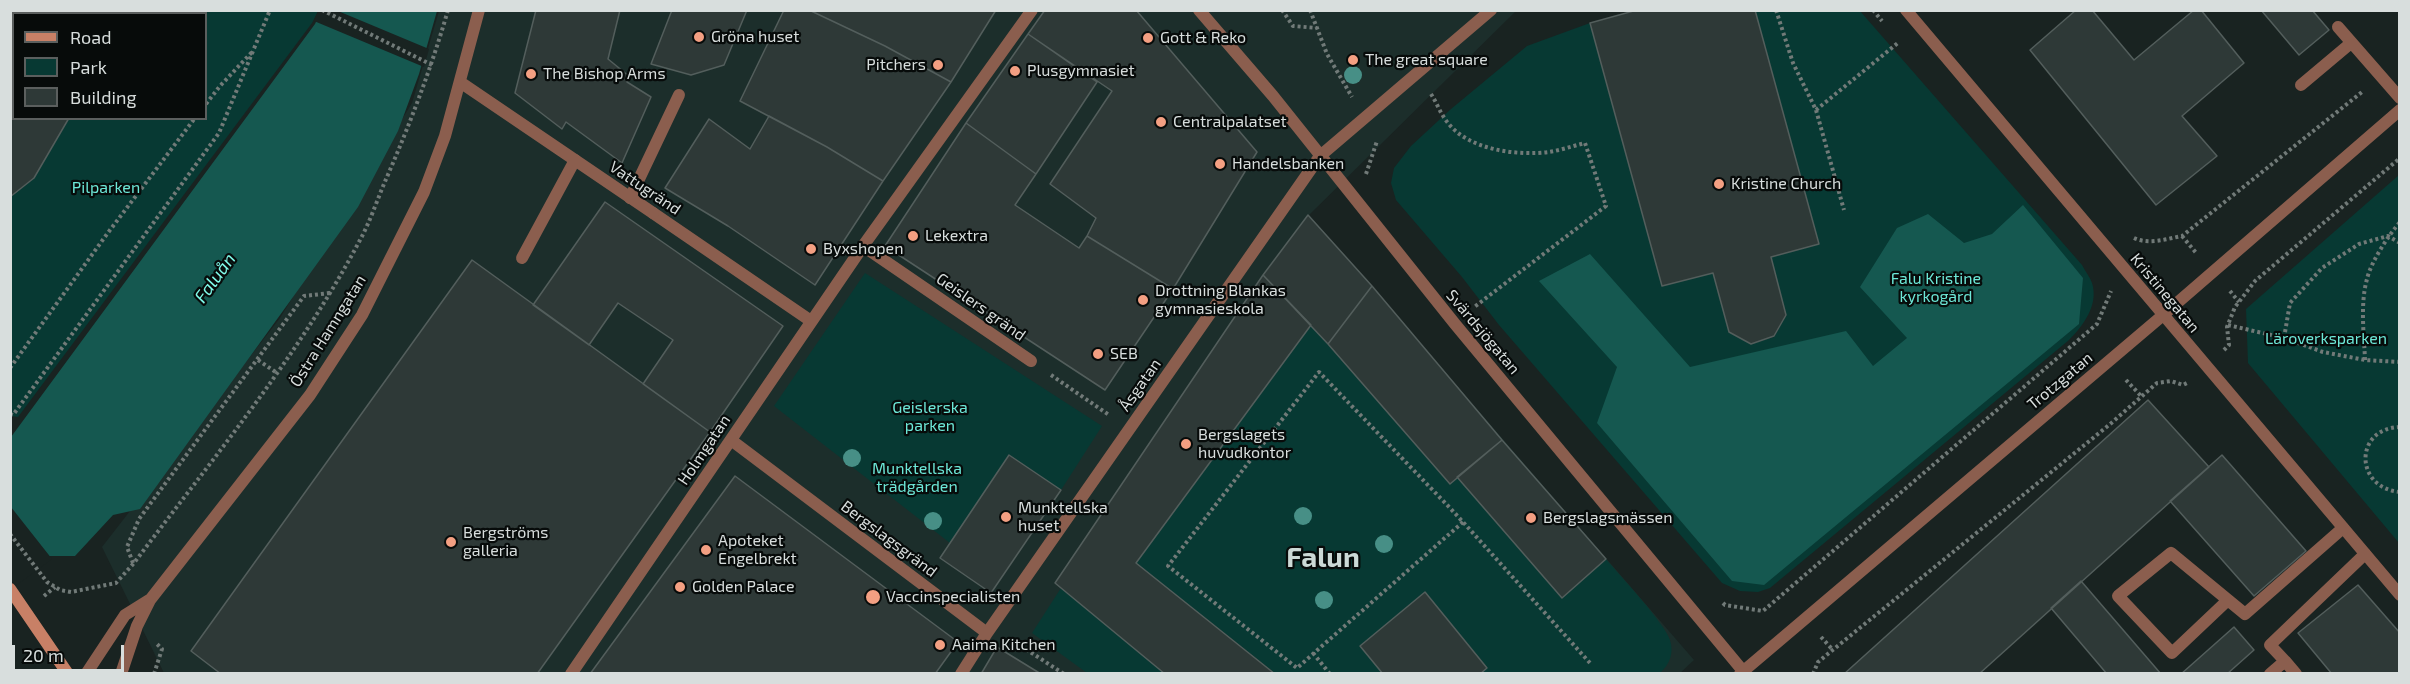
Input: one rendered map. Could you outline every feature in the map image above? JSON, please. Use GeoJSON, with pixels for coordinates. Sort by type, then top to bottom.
{"type":"FeatureCollection","features":[{"type":"Feature","properties":{"kind":"main road"},"geometry":{"type":"LineString","coordinates":[[11,590],[68,674]]}},
{"type":"Feature","properties":{"kind":"street","name":"Östra Hamngatan"},"geometry":{"type":"LineString","coordinates":[[121,674],[150,600],[310,395],[362,315],[424,192],[445,136],[479,10]]}},
{"type":"Feature","properties":{"kind":"street","name":"Holmgatan"},"geometry":{"type":"LineString","coordinates":[[571,674],[863,246],[1032,10]]}},
{"type":"Feature","properties":{"kind":"street","name":"Svärdsjögatan"},"geometry":{"type":"LineString","coordinates":[[1198,10],[1273,96],[1317,161],[1743,672]]}},
{"type":"Feature","properties":{"kind":"street","name":"Åsgatan"},"geometry":{"type":"LineString","coordinates":[[1014,594],[1317,161],[1491,10]]}},
{"type":"Feature","properties":{"kind":"street","name":"Kristinegatan"},"geometry":{"type":"LineString","coordinates":[[1906,10],[2162,316],[2400,595]]}},
{"type":"Feature","properties":{"kind":"street"},"geometry":{"type":"LineString","coordinates":[[2338,27],[2400,98]]}},
{"type":"Feature","properties":{"kind":"street"},"geometry":{"type":"LineString","coordinates":[[2301,85],[2351,42]]}},
{"type":"Feature","properties":{"kind":"street","name":"Vattugränd"},"geometry":{"type":"LineString","coordinates":[[460,82],[811,321]]}},
{"type":"Feature","properties":{"kind":"street"},"geometry":{"type":"LineString","coordinates":[[630,198],[679,95]]}},
{"type":"Feature","properties":{"kind":"street","name":"Trotzgatan"},"geometry":{"type":"LineString","coordinates":[[1743,672],[2162,316],[2400,110]]}},
{"type":"Feature","properties":{"kind":"street"},"geometry":{"type":"LineString","coordinates":[[522,258],[575,160]]}},
{"type":"Feature","properties":{"kind":"street","name":"Åsgatan"},"geometry":{"type":"LineString","coordinates":[[964,669],[990,628],[1272,224]]}},
{"type":"Feature","properties":{"kind":"street","name":"Geislers gränd"},"geometry":{"type":"LineString","coordinates":[[863,246],[1031,361]]}},
{"type":"Feature","properties":{"kind":"street","name":"Bergslagsgränd"},"geometry":{"type":"LineString","coordinates":[[731,440],[990,628]]}},
{"type":"Feature","properties":{"kind":"street"},"geometry":{"type":"LineString","coordinates":[[2228,600],[2172,653],[2118,596],[2171,553],[2245,614],[2343,528]]}},
{"type":"Feature","properties":{"kind":"street"},"geometry":{"type":"LineString","coordinates":[[2295,674],[2270,645],[2364,554]]}},
{"type":"Feature","properties":{"kind":"street","name":"Östra Hamngatan"},"geometry":{"type":"LineString","coordinates":[[86,674],[125,615],[150,600]]}},
{"type":"Feature","properties":{"kind":"street"},"geometry":{"type":"LineString","coordinates":[[2270,674],[2285,661]]}},
{"type":"Feature","properties":{"kind":"path"},"geometry":{"type":"LineString","coordinates":[[10,414],[13,416],[219,134],[270,10]]}},
{"type":"Feature","properties":{"kind":"path"},"geometry":{"type":"LineString","coordinates":[[322,10],[427,61]]}},
{"type":"Feature","properties":{"kind":"path"},"geometry":{"type":"LineString","coordinates":[[10,534],[46,582],[60,590],[71,592],[116,584],[134,563],[277,373],[330,293],[361,238],[411,122],[432,65],[448,10]]}},
{"type":"Feature","properties":{"kind":"path"},"geometry":{"type":"LineString","coordinates":[[1282,10],[1293,26],[1317,28]]}},
{"type":"Feature","properties":{"kind":"path"},"geometry":{"type":"LineString","coordinates":[[1310,10],[1327,54],[1364,119]]}},
{"type":"Feature","properties":{"kind":"path"},"geometry":{"type":"LineString","coordinates":[[1776,10],[1794,63],[1816,110],[1844,210]]}},
{"type":"Feature","properties":{"kind":"path"},"geometry":{"type":"LineString","coordinates":[[1872,10],[1886,26]]}},
{"type":"Feature","properties":{"kind":"path"},"geometry":{"type":"LineString","coordinates":[[1816,110],[1899,41],[1917,23]]}},
{"type":"Feature","properties":{"kind":"path"},"geometry":{"type":"LineString","coordinates":[[1893,34],[1907,50]]}},
{"type":"Feature","properties":{"kind":"path"},"geometry":{"type":"LineString","coordinates":[[207,103],[254,49]]}},
{"type":"Feature","properties":{"kind":"path"},"geometry":{"type":"LineString","coordinates":[[2127,234],[2139,240],[2154,242],[2182,236],[2381,76]]}},
{"type":"Feature","properties":{"kind":"path"},"geometry":{"type":"LineString","coordinates":[[1428,89],[1448,123],[1467,139],[1510,152],[1547,152],[1585,143],[1606,206],[1472,309]]}},
{"type":"Feature","properties":{"kind":"path"},"geometry":{"type":"LineString","coordinates":[[10,368],[193,120]]}},
{"type":"Feature","properties":{"kind":"path"},"geometry":{"type":"LineString","coordinates":[[1365,176],[1377,145],[1377,134]]}},
{"type":"Feature","properties":{"kind":"path"},"geometry":{"type":"LineString","coordinates":[[1813,674],[1818,662],[2109,425],[2157,383],[2170,381],[2183,386],[2206,368],[2229,345],[2228,325],[2235,307],[2255,281],[2400,158]]}},
{"type":"Feature","properties":{"kind":"path"},"geometry":{"type":"LineString","coordinates":[[2365,360],[2364,317],[2367,279],[2388,236],[2400,222]]}},
{"type":"Feature","properties":{"kind":"path"},"geometry":{"type":"LineString","coordinates":[[2284,338],[2290,303],[2322,268],[2359,244],[2388,236],[2400,243]]}},
{"type":"Feature","properties":{"kind":"path"},"geometry":{"type":"LineString","coordinates":[[1718,598],[1725,605],[1762,611],[2097,324],[2112,288]]}},
{"type":"Feature","properties":{"kind":"path"},"geometry":{"type":"LineString","coordinates":[[134,563],[127,547],[139,519],[304,296],[330,293]]}},
{"type":"Feature","properties":{"kind":"path"},"geometry":{"type":"LineString","coordinates":[[1465,300],[1479,318]]}},
{"type":"Feature","properties":{"kind":"path"},"geometry":{"type":"LineString","coordinates":[[2228,325],[2284,338],[2323,352],[2365,360],[2400,362]]}},
{"type":"Feature","properties":{"kind":"path"},"geometry":{"type":"LineString","coordinates":[[258,360],[277,373]]}},
{"type":"Feature","properties":{"kind":"path"},"geometry":{"type":"LineString","coordinates":[[1031,361],[1130,429]]}},
{"type":"Feature","properties":{"kind":"path"},"geometry":{"type":"LineString","coordinates":[[1463,522],[1297,668],[1168,566],[1318,372],[1463,522],[1590,663]]}},
{"type":"Feature","properties":{"kind":"path"},"geometry":{"type":"LineString","coordinates":[[2400,427],[2381,431],[2373,438],[2365,458],[2372,479],[2380,487],[2400,492]]}},
{"type":"Feature","properties":{"kind":"path"},"geometry":{"type":"LineString","coordinates":[[990,628],[1064,674]]}},
{"type":"Feature","properties":{"kind":"path"},"geometry":{"type":"LineString","coordinates":[[154,674],[162,649]]}},
{"type":"Feature","properties":{"kind":"path"},"geometry":{"type":"LineString","coordinates":[[1313,653],[1330,674]]}},
{"type":"Feature","properties":{"kind":"shaded area"},"geometry":{"type":"Polygon","coordinates":[[[321,11],[437,11],[419,74],[398,131],[358,207],[140,509],[113,515],[75,556],[50,556],[11,587],[11,437],[315,24],[321,11]]]}},
{"type":"Feature","properties":{"kind":"shaded area"},"geometry":{"type":"Polygon","coordinates":[[[439,11],[1516,11],[1309,215],[1694,660],[1679,674],[164,673],[102,547],[280,318],[412,103],[439,11]]]}},
{"type":"Feature","properties":{"kind":"shaded area"},"geometry":{"type":"Polygon","coordinates":[[[2023,205],[2083,278],[2079,324],[1764,585],[1732,581],[1597,423],[1617,367],[1539,281],[1590,254],[1690,367],[1846,331],[1873,366],[1907,338],[1860,287],[1897,228],[1928,214],[1964,243],[1992,234],[2023,205]]]}},
{"type":"Feature","properties":{"kind":"green space","name":"Pilparken"},"geometry":{"type":"Polygon","coordinates":[[[318,11],[312,23],[18,417],[11,416],[11,197],[34,178],[68,120],[207,120],[207,12],[132,12],[318,11]]]}},
{"type":"Feature","properties":{"kind":"green space","name":"Falu Kristine kyrkogård"},"geometry":{"type":"Polygon","coordinates":[[[1755,11],[1860,11],[2082,265],[2094,291],[2088,314],[2069,340],[1770,588],[1758,592],[1740,591],[1722,583],[1499,325],[1462,277],[1396,200],[1391,183],[1394,168],[1411,146],[1451,109],[1527,46],[1590,23],[1662,286],[1713,273],[1729,332],[1751,344],[1774,337],[1786,315],[1771,257],[1819,244],[1755,11]]]}},
{"type":"Feature","properties":{"kind":"green space","name":"Läroverksparken"},"geometry":{"type":"Polygon","coordinates":[[[2399,175],[2399,543],[2248,363],[2246,309],[2399,175]]]}},
{"type":"Feature","properties":{"kind":"green space","name":"Geislerska parken"},"geometry":{"type":"Polygon","coordinates":[[[865,273],[1102,426],[1061,490],[1010,456],[950,543],[774,406],[865,273]]]}},
{"type":"Feature","properties":{"kind":"green space"},"geometry":{"type":"Polygon","coordinates":[[[1311,325],[1449,483],[1457,477],[1562,598],[1606,559],[1666,632],[1670,640],[1671,654],[1663,670],[1660,673],[1480,673],[1487,667],[1425,592],[1383,673],[1275,673],[1136,563],[1311,325]]]}},
{"type":"Feature","properties":{"kind":"green space"},"geometry":{"type":"Polygon","coordinates":[[[1061,588],[1165,673],[1087,673],[1032,633],[1061,588]]]}},
{"type":"Feature","properties":{"kind":"pier"},"geometry":{"type":"Polygon","coordinates":[[[318,11],[338,11],[429,49],[424,67],[314,21],[318,11]]]}},
{"type":"Feature","properties":{"kind":"pier"},"geometry":{"type":"Polygon","coordinates":[[[11,507],[52,559],[10,590],[11,507]]]}},
{"type":"Feature","properties":{"kind":"building"},"geometry":{"type":"Polygon","coordinates":[[[10,10],[133,10],[132,12],[12,12],[12,120],[68,120],[34,178],[10,197],[10,10]]]}},
{"type":"Feature","properties":{"kind":"building"},"geometry":{"type":"Polygon","coordinates":[[[536,10],[620,10],[608,59],[630,77],[627,82],[651,97],[622,163],[566,122],[562,129],[515,93],[536,10]]]}},
{"type":"Feature","properties":{"kind":"building","name":"Gröna huset"},"geometry":{"type":"Polygon","coordinates":[[[672,10],[747,10],[724,65],[691,75],[651,64],[672,10]]]}},
{"type":"Feature","properties":{"kind":"building"},"geometry":{"type":"Polygon","coordinates":[[[784,10],[809,10],[885,46],[951,82],[883,181],[827,147],[740,101],[784,10]]]}},
{"type":"Feature","properties":{"kind":"building"},"geometry":{"type":"Polygon","coordinates":[[[809,10],[996,10],[951,82],[885,46],[809,10]]]}},
{"type":"Feature","properties":{"kind":"building","name":"Centralpalatset"},"geometry":{"type":"Polygon","coordinates":[[[1045,10],[1136,10],[1257,152],[1173,289],[1087,236],[1096,218],[1050,184],[1112,91],[1028,34],[1045,10]]]}},
{"type":"Feature","properties":{"kind":"building","name":"Kristine Church"},"geometry":{"type":"Polygon","coordinates":[[[1637,10],[1755,10],[1819,244],[1771,257],[1786,315],[1774,336],[1751,344],[1729,332],[1713,273],[1662,286],[1590,23],[1637,10]]]}},
{"type":"Feature","properties":{"kind":"building"},"geometry":{"type":"Polygon","coordinates":[[[2076,10],[2092,10],[2134,60],[2194,10],[2201,10],[2244,63],[2182,116],[2217,156],[2156,205],[2030,50],[2076,10]]]}},
{"type":"Feature","properties":{"kind":"building"},"geometry":{"type":"Polygon","coordinates":[[[2261,10],[2312,10],[2329,30],[2299,55],[2261,10]]]}},
{"type":"Feature","properties":{"kind":"building"},"geometry":{"type":"Polygon","coordinates":[[[1028,34],[1097,82],[1036,174],[966,123],[1028,34]]]}},
{"type":"Feature","properties":{"kind":"building"},"geometry":{"type":"Polygon","coordinates":[[[769,116],[883,181],[815,285],[728,226],[665,188],[709,119],[750,149],[769,116]]]}},
{"type":"Feature","properties":{"kind":"building"},"geometry":{"type":"Polygon","coordinates":[[[966,123],[1036,174],[1015,205],[1079,248],[1087,236],[1173,289],[1105,390],[885,246],[966,123]]]}},
{"type":"Feature","properties":{"kind":"building"},"geometry":{"type":"Polygon","coordinates":[[[605,202],[783,326],[710,432],[643,384],[673,340],[618,303],[589,345],[533,305],[605,202]]]}},
{"type":"Feature","properties":{"kind":"building"},"geometry":{"type":"Polygon","coordinates":[[[1308,215],[1372,286],[1328,344],[1263,275],[1308,215]]]}},
{"type":"Feature","properties":{"kind":"building","name":"Bergströms galleria"},"geometry":{"type":"Polygon","coordinates":[[[472,260],[710,432],[537,674],[221,674],[191,651],[472,260]]]}},
{"type":"Feature","properties":{"kind":"building","name":"Bergslagets huvudkontor"},"geometry":{"type":"Polygon","coordinates":[[[1263,275],[1311,325],[1136,563],[1275,674],[1165,674],[1055,583],[1263,275]]]}},
{"type":"Feature","properties":{"kind":"building"},"geometry":{"type":"Polygon","coordinates":[[[1372,286],[1502,440],[1450,484],[1328,344],[1372,286]]]}},
{"type":"Feature","properties":{"kind":"building"},"geometry":{"type":"Polygon","coordinates":[[[2148,400],[2209,467],[1979,674],[1844,674],[2148,400]]]}},
{"type":"Feature","properties":{"kind":"building","name":"Bergslagsmässen"},"geometry":{"type":"Polygon","coordinates":[[[1502,440],[1606,559],[1562,598],[1457,477],[1502,440]]]}},
{"type":"Feature","properties":{"kind":"building","name":"Munktellska huset"},"geometry":{"type":"Polygon","coordinates":[[[1009,455],[1061,490],[991,593],[940,558],[1009,455]]]}},
{"type":"Feature","properties":{"kind":"building"},"geometry":{"type":"Polygon","coordinates":[[[2222,455],[2306,551],[2254,596],[2170,501],[2222,455]]]}},
{"type":"Feature","properties":{"kind":"building"},"geometry":{"type":"Polygon","coordinates":[[[735,476],[958,642],[935,674],[590,674],[735,476]]]}},
{"type":"Feature","properties":{"kind":"building"},"geometry":{"type":"Polygon","coordinates":[[[2081,581],[2161,674],[2107,674],[2051,608],[2081,581]]]}},
{"type":"Feature","properties":{"kind":"building"},"geometry":{"type":"Polygon","coordinates":[[[2358,585],[2400,633],[2400,674],[2332,674],[2298,633],[2358,585]]]}},
{"type":"Feature","properties":{"kind":"building"},"geometry":{"type":"Polygon","coordinates":[[[1425,592],[1487,668],[1480,674],[1383,674],[1360,646],[1425,592]]]}},
{"type":"Feature","properties":{"kind":"building"},"geometry":{"type":"Polygon","coordinates":[[[2234,627],[2254,650],[2227,674],[2181,674],[2234,627]]]}},
{"type":"Feature","properties":{"kind":"building"},"geometry":{"type":"Polygon","coordinates":[[[997,647],[1041,674],[981,674],[997,647]]]}},
{"type":"Feature","properties":{"kind":"place","name":"Gröna huset"},"geometry":{"type":"Point","coordinates":[699,37]}},
{"type":"Feature","properties":{"kind":"place","name":"Gott & Reko"},"geometry":{"type":"Point","coordinates":[1148,38]}},
{"type":"Feature","properties":{"kind":"place","name":"The great square"},"geometry":{"type":"Point","coordinates":[1353,60]}},
{"type":"Feature","properties":{"kind":"place","name":"Pitchers"},"geometry":{"type":"Point","coordinates":[938,65]}},
{"type":"Feature","properties":{"kind":"place","name":"Plusgymnasiet"},"geometry":{"type":"Point","coordinates":[1015,71]}},
{"type":"Feature","properties":{"kind":"place","name":"The Bishop Arms"},"geometry":{"type":"Point","coordinates":[531,74]}},
{"type":"Feature","properties":{"kind":"place","name":"Centralpalatset"},"geometry":{"type":"Point","coordinates":[1161,122]}},
{"type":"Feature","properties":{"kind":"place","name":"Handelsbanken"},"geometry":{"type":"Point","coordinates":[1220,164]}},
{"type":"Feature","properties":{"kind":"place","name":"Kristine Church"},"geometry":{"type":"Point","coordinates":[1719,184]}},
{"type":"Feature","properties":{"kind":"place","name":"Lekextra"},"geometry":{"type":"Point","coordinates":[913,236]}},
{"type":"Feature","properties":{"kind":"place","name":"Byxshopen"},"geometry":{"type":"Point","coordinates":[811,249]}},
{"type":"Feature","properties":{"kind":"place","name":"Drottning Blankas gymnasieskola"},"geometry":{"type":"Point","coordinates":[1143,300]}},
{"type":"Feature","properties":{"kind":"place","name":"SEB"},"geometry":{"type":"Point","coordinates":[1098,354]}},
{"type":"Feature","properties":{"kind":"place","name":"Bergslagets huvudkontor"},"geometry":{"type":"Point","coordinates":[1186,444]}},
{"type":"Feature","properties":{"kind":"place","name":"Munktellska huset"},"geometry":{"type":"Point","coordinates":[1006,517]}},
{"type":"Feature","properties":{"kind":"place","name":"Bergslagsmässen"},"geometry":{"type":"Point","coordinates":[1531,518]}},
{"type":"Feature","properties":{"kind":"place","name":"Bergströms galleria"},"geometry":{"type":"Point","coordinates":[451,542]}},
{"type":"Feature","properties":{"kind":"place","name":"Apoteket Engelbrekt"},"geometry":{"type":"Point","coordinates":[706,550]}},
{"type":"Feature","properties":{"kind":"place","name":"Golden Palace"},"geometry":{"type":"Point","coordinates":[680,587]}},
{"type":"Feature","properties":{"kind":"place","name":"Vaccinspecialisten"},"geometry":{"type":"Point","coordinates":[873,597]}},
{"type":"Feature","properties":{"kind":"place","name":"Aaima Kitchen"},"geometry":{"type":"Point","coordinates":[940,645]}},
{"type":"Feature","properties":{"kind":"district","name":"Falun"},"geometry":{"type":"Point","coordinates":[1323,558]}},
{"type":"Feature","properties":{"kind":"water label","name":"Faluån"},"geometry":{"type":"Point","coordinates":[215,278]}},
{"type":"Feature","properties":{"kind":"park label","name":"Munktellska trädgården"},"geometry":{"type":"Point","coordinates":[917,478]}}]}
